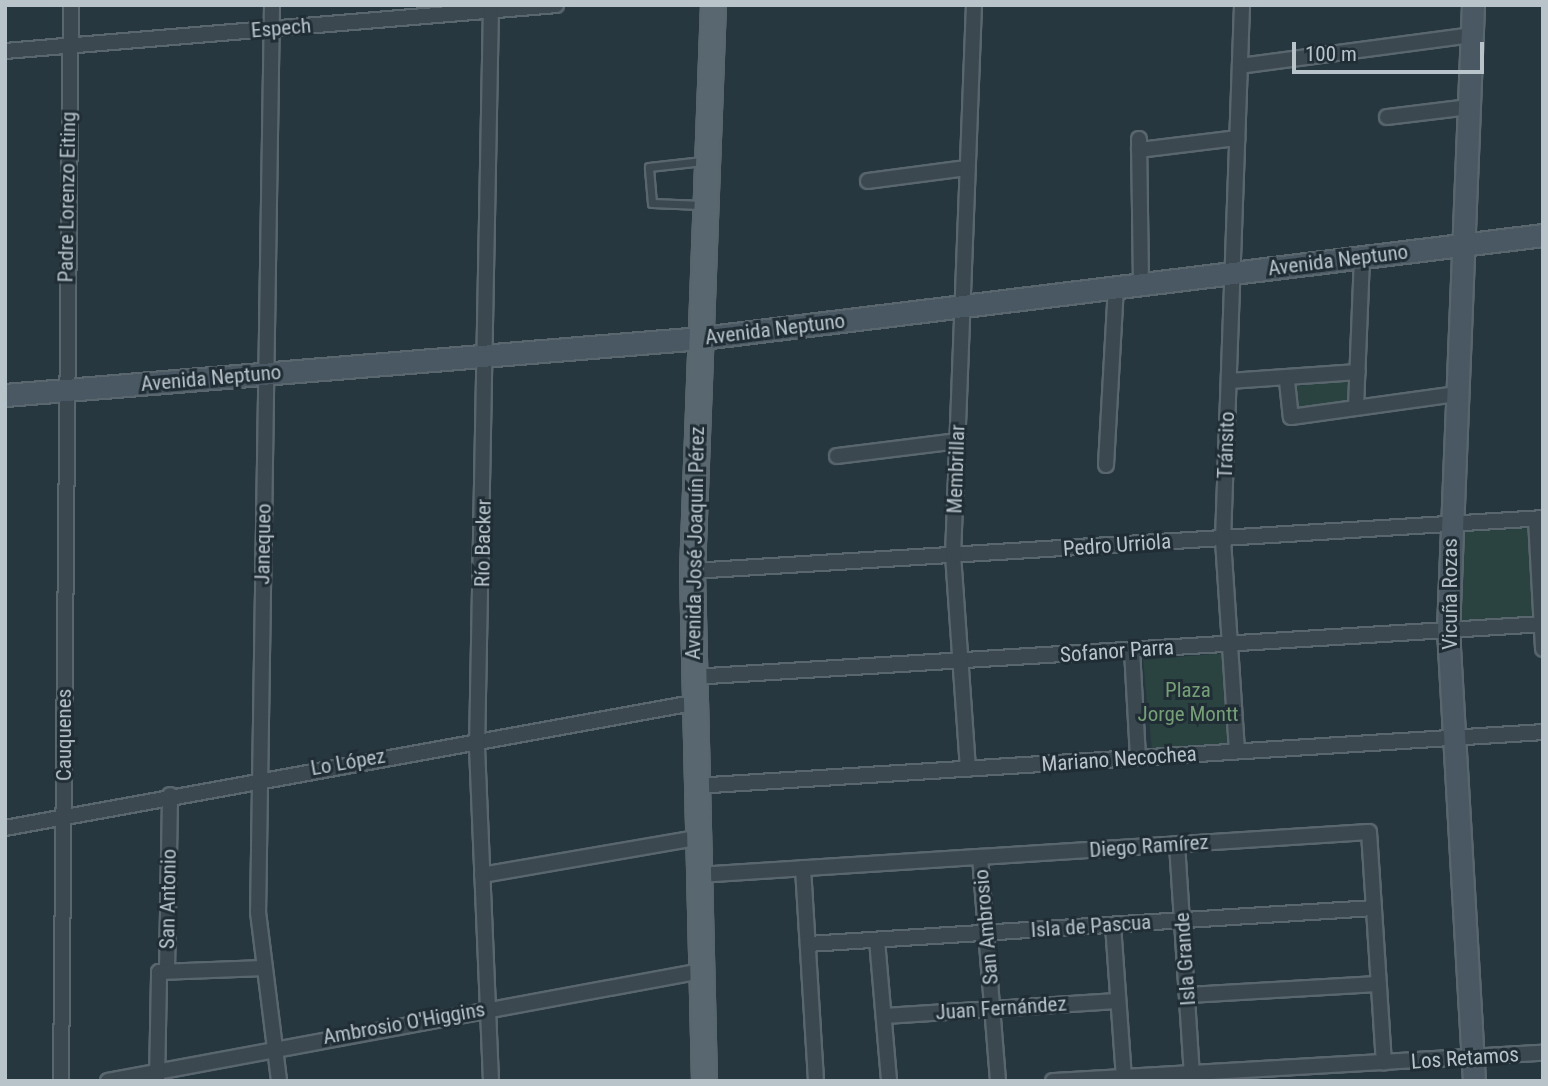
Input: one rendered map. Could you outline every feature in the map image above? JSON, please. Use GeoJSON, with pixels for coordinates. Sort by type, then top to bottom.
{"type":"FeatureCollection","features":[{"type":"Feature","properties":{"kind":"main road","name":"Avenida José Joaquín Pérez"},"geometry":{"type":"LineString","coordinates":[[704,1081],[692,677],[692,571],[713,5]]}},
{"type":"Feature","properties":{"kind":"main road","name":"Vicuña Rozas"},"geometry":{"type":"LineString","coordinates":[[1473,5],[1450,524],[1448,630],[1474,1081]]}},
{"type":"Feature","properties":{"kind":"main road","name":"Avenida Neptuno"},"geometry":{"type":"LineString","coordinates":[[5,395],[702,338],[1543,235]]}},
{"type":"Feature","properties":{"kind":"street","name":"Padre Lorenzo Eiting"},"geometry":{"type":"LineString","coordinates":[[65,390],[71,5]]}},
{"type":"Feature","properties":{"kind":"street","name":"Janequeo"},"geometry":{"type":"LineString","coordinates":[[272,5],[261,777],[264,968],[279,1081]]}},
{"type":"Feature","properties":{"kind":"street","name":"Espech"},"geometry":{"type":"LineString","coordinates":[[5,51],[491,8],[556,5]]}},
{"type":"Feature","properties":{"kind":"street","name":"Membrillar"},"geometry":{"type":"LineString","coordinates":[[968,769],[953,556],[974,5]]}},
{"type":"Feature","properties":{"kind":"street","name":"Tránsito"},"geometry":{"type":"LineString","coordinates":[[1237,751],[1223,539],[1242,5]]}},
{"type":"Feature","properties":{"kind":"street","name":"Río Backer"},"geometry":{"type":"LineString","coordinates":[[491,8],[478,739],[491,1081]]}},
{"type":"Feature","properties":{"kind":"street"},"geometry":{"type":"LineString","coordinates":[[1240,66],[1472,35]]}},
{"type":"Feature","properties":{"kind":"street"},"geometry":{"type":"LineString","coordinates":[[1387,117],[1470,107]]}},
{"type":"Feature","properties":{"kind":"street"},"geometry":{"type":"LineString","coordinates":[[1141,284],[1139,145],[1237,138]]}},
{"type":"Feature","properties":{"kind":"street"},"geometry":{"type":"LineString","coordinates":[[868,181],[967,168]]}},
{"type":"Feature","properties":{"kind":"street"},"geometry":{"type":"LineString","coordinates":[[1356,407],[1363,257]]}},
{"type":"Feature","properties":{"kind":"street"},"geometry":{"type":"LineString","coordinates":[[1107,465],[1116,288]]}},
{"type":"Feature","properties":{"kind":"street"},"geometry":{"type":"LineString","coordinates":[[1228,381],[1287,381],[1358,372]]}},
{"type":"Feature","properties":{"kind":"street"},"geometry":{"type":"LineString","coordinates":[[1287,381],[1291,416],[1457,394]]}},
{"type":"Feature","properties":{"kind":"street","name":"Cauquenes"},"geometry":{"type":"LineString","coordinates":[[61,1081],[65,390]]}},
{"type":"Feature","properties":{"kind":"street"},"geometry":{"type":"LineString","coordinates":[[837,456],[957,441]]}},
{"type":"Feature","properties":{"kind":"street"},"geometry":{"type":"LineString","coordinates":[[1539,518],[1543,649]]}},
{"type":"Feature","properties":{"kind":"street","name":"Pedro Urriola"},"geometry":{"type":"LineString","coordinates":[[692,571],[1539,518]]}},
{"type":"Feature","properties":{"kind":"street","name":"Sofanor Parra"},"geometry":{"type":"LineString","coordinates":[[692,677],[1542,624]]}},
{"type":"Feature","properties":{"kind":"street"},"geometry":{"type":"LineString","coordinates":[[1132,650],[1138,758]]}},
{"type":"Feature","properties":{"kind":"street","name":"Lo López"},"geometry":{"type":"LineString","coordinates":[[5,828],[261,777],[693,703]]}},
{"type":"Feature","properties":{"kind":"street","name":"Mariano Necochea"},"geometry":{"type":"LineString","coordinates":[[695,786],[1543,732]]}},
{"type":"Feature","properties":{"kind":"street","name":"San Antonio"},"geometry":{"type":"LineString","coordinates":[[156,1076],[156,981],[167,970],[170,795]]}},
{"type":"Feature","properties":{"kind":"street","name":"Diego Ramírez"},"geometry":{"type":"LineString","coordinates":[[698,875],[1369,832],[1384,1063]]}},
{"type":"Feature","properties":{"kind":"street"},"geometry":{"type":"LineString","coordinates":[[482,875],[697,838]]}},
{"type":"Feature","properties":{"kind":"street","name":"Isla Grande"},"geometry":{"type":"LineString","coordinates":[[1177,844],[1192,1074]]}},
{"type":"Feature","properties":{"kind":"street","name":"San Ambrosio"},"geometry":{"type":"LineString","coordinates":[[980,857],[998,1081]]}},
{"type":"Feature","properties":{"kind":"street"},"geometry":{"type":"LineString","coordinates":[[803,869],[816,1081]]}},
{"type":"Feature","properties":{"kind":"street","name":"Isla de Pascua"},"geometry":{"type":"LineString","coordinates":[[808,944],[1374,908]]}},
{"type":"Feature","properties":{"kind":"street"},"geometry":{"type":"LineString","coordinates":[[1113,925],[1124,1077]]}},
{"type":"Feature","properties":{"kind":"street"},"geometry":{"type":"LineString","coordinates":[[877,940],[890,1081]]}},
{"type":"Feature","properties":{"kind":"street"},"geometry":{"type":"LineString","coordinates":[[167,970],[264,968]]}},
{"type":"Feature","properties":{"kind":"street","name":"Ambrosio O'Higgins"},"geometry":{"type":"LineString","coordinates":[[108,1081],[156,1076],[274,1046],[701,971]]}},
{"type":"Feature","properties":{"kind":"street"},"geometry":{"type":"LineString","coordinates":[[1187,995],[1379,984]]}},
{"type":"Feature","properties":{"kind":"street","name":"Juan Fernández"},"geometry":{"type":"LineString","coordinates":[[884,1016],[1118,1000]]}},
{"type":"Feature","properties":{"kind":"street","name":"Los Retamos"},"geometry":{"type":"LineString","coordinates":[[1053,1081],[1543,1053]]}},
{"type":"Feature","properties":{"kind":"lane"},"geometry":{"type":"LineString","coordinates":[[707,205],[654,205],[649,167],[708,160]]}},
{"type":"Feature","properties":{"kind":"green space"},"geometry":{"type":"Polygon","coordinates":[[[1353,380],[1352,405],[1293,413],[1291,387],[1353,380]]]}},
{"type":"Feature","properties":{"kind":"green space"},"geometry":{"type":"Polygon","coordinates":[[[1532,528],[1537,621],[1458,625],[1460,532],[1532,528]]]}},
{"type":"Feature","properties":{"kind":"green space","name":"Plaza Jorge Montt"},"geometry":{"type":"Polygon","coordinates":[[[1225,653],[1231,745],[1152,751],[1143,660],[1225,653]]]}}]}
